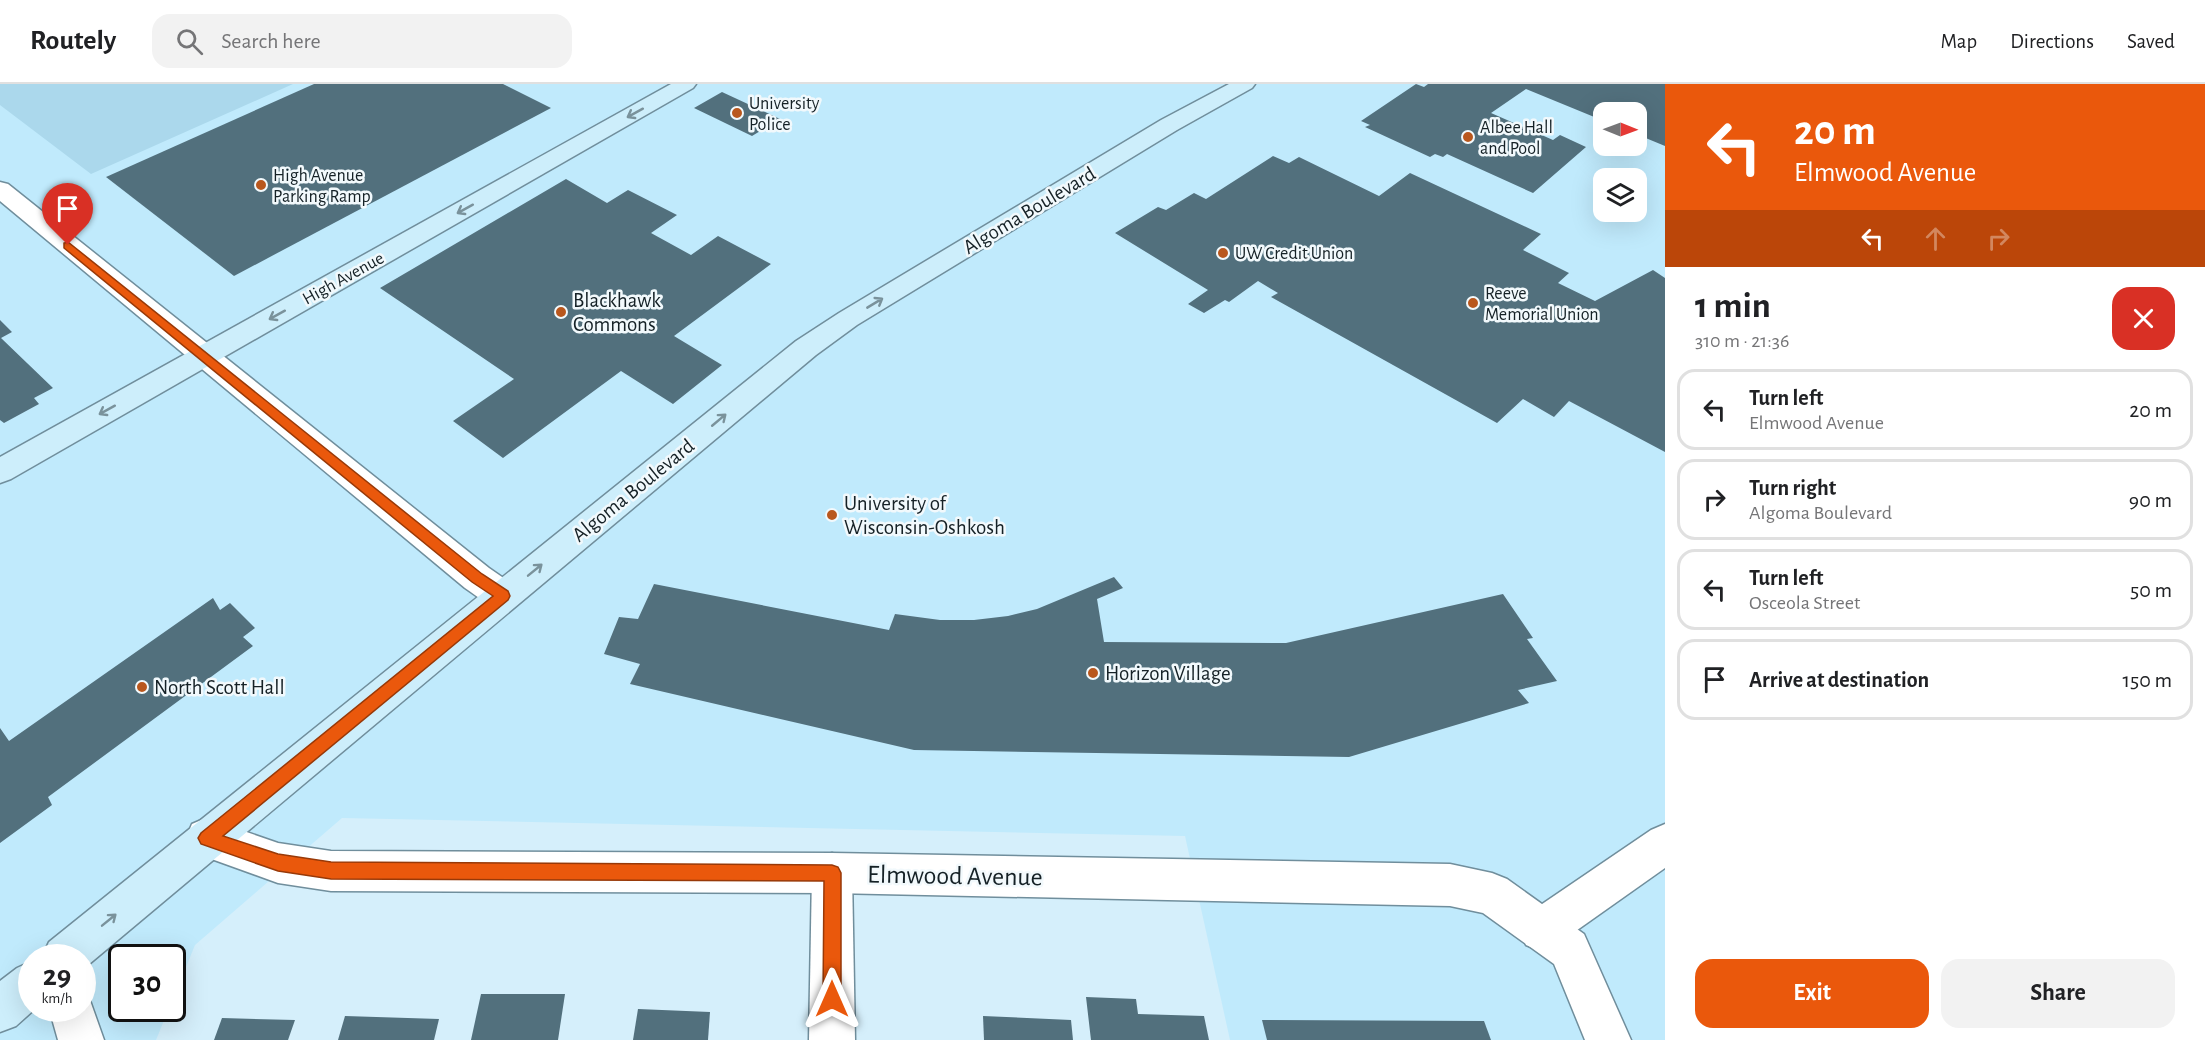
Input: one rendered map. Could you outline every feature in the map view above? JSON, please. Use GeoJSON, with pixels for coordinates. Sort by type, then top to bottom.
{"type":"FeatureCollection","features":[{"type":"Feature","properties":{"kind":"main road","name":"High Avenue"},"geometry":{"type":"LineString","coordinates":[[0,471],[686,84]]}},
{"type":"Feature","properties":{"kind":"main road","name":"Algoma Boulevard"},"geometry":{"type":"LineString","coordinates":[[79,944],[806,348],[848,319],[1169,125],[1245,84]]}},
{"type":"Feature","properties":{"kind":"main road"},"geometry":{"type":"LineString","coordinates":[[0,1010],[18,995]]}},
{"type":"Feature","properties":{"kind":"street"},"geometry":{"type":"LineString","coordinates":[[0,189],[477,578],[503,596]]}},
{"type":"Feature","properties":{"kind":"street","name":"Elmwood Avenue"},"geometry":{"type":"LineString","coordinates":[[207,838],[278,862],[331,871],[832,873],[1450,885],[1492,894],[1540,930]]}},
{"type":"Feature","properties":{"kind":"street"},"geometry":{"type":"LineString","coordinates":[[1608,1040],[1569,949],[1540,930],[1665,844]]}},
{"type":"Feature","properties":{"kind":"street"},"geometry":{"type":"LineString","coordinates":[[832,873],[832,1040]]}},
{"type":"Feature","properties":{"kind":"street"},"geometry":{"type":"LineString","coordinates":[[75,1022],[81,1040]]}},
{"type":"Feature","properties":{"kind":"shaded area","name":"University of Wisconsin-Oshkosh"},"geometry":{"type":"Polygon","coordinates":[[[0,84],[1665,84],[1665,1040],[1230,1040],[1185,836],[342,818],[195,945],[186,967],[186,944],[108,944],[108,1022],[163,1022],[156,1040],[0,1040],[0,84]]]}},
{"type":"Feature","properties":{"kind":"shaded area"},"geometry":{"type":"Polygon","coordinates":[[[0,84],[293,84],[91,174],[0,105],[0,84]]]}},
{"type":"Feature","properties":{"kind":"building","name":"High Avenue Parking Ramp"},"geometry":{"type":"Polygon","coordinates":[[[314,84],[503,84],[551,108],[234,276],[106,177],[314,84]]]}},
{"type":"Feature","properties":{"kind":"building","name":"Albee Hall and Pool"},"geometry":{"type":"Polygon","coordinates":[[[1416,84],[1424,87],[1428,84],[1665,84],[1665,146],[1647,139],[1647,102],[1593,102],[1593,116],[1526,89],[1491,113],[1553,140],[1560,135],[1586,147],[1533,193],[1447,154],[1443,157],[1435,154],[1430,157],[1365,127],[1370,125],[1361,121],[1416,84]]]}},
{"type":"Feature","properties":{"kind":"building","name":"University Police"},"geometry":{"type":"Polygon","coordinates":[[[722,92],[780,119],[752,136],[694,108],[722,92]]]}},
{"type":"Feature","properties":{"kind":"building","name":"Reeve Memorial Union"},"geometry":{"type":"Polygon","coordinates":[[[1273,156],[1289,163],[1299,157],[1379,196],[1410,173],[1541,234],[1523,250],[1569,273],[1558,283],[1595,301],[1653,270],[1665,278],[1665,452],[1569,401],[1554,417],[1523,399],[1497,423],[1271,297],[1278,293],[1258,281],[1229,302],[1225,300],[1204,313],[1188,304],[1208,290],[1115,233],[1158,207],[1166,210],[1194,193],[1206,199],[1273,156]]]}},
{"type":"Feature","properties":{"kind":"building","name":"Blackhawk Commons"},"geometry":{"type":"Polygon","coordinates":[[[566,179],[607,203],[628,190],[677,215],[651,233],[691,255],[718,236],[771,264],[674,336],[722,365],[673,404],[621,371],[503,458],[453,421],[514,379],[380,288],[566,179]]]}},
{"type":"Feature","properties":{"kind":"building"},"geometry":{"type":"Polygon","coordinates":[[[0,320],[12,332],[1,338],[53,388],[34,398],[39,404],[4,423],[0,420],[0,320]]]}},
{"type":"Feature","properties":{"kind":"building","name":"Horizon Village"},"geometry":{"type":"Polygon","coordinates":[[[1114,577],[1123,588],[1097,599],[1104,642],[1286,643],[1503,594],[1533,638],[1527,639],[1557,681],[1518,690],[1529,703],[1349,757],[914,750],[630,684],[640,664],[604,654],[619,617],[638,619],[654,584],[889,630],[895,614],[940,620],[974,620],[1008,616],[1037,609],[1114,577]]]}},
{"type":"Feature","properties":{"kind":"building","name":"North Scott Hall"},"geometry":{"type":"Polygon","coordinates":[[[213,598],[220,610],[230,603],[255,628],[243,637],[253,646],[48,797],[52,805],[0,843],[0,728],[9,741],[213,598]]]}},
{"type":"Feature","properties":{"kind":"building"},"geometry":{"type":"Polygon","coordinates":[[[481,994],[565,994],[558,1040],[471,1040],[481,994]]]}},
{"type":"Feature","properties":{"kind":"building"},"geometry":{"type":"Polygon","coordinates":[[[1086,997],[1136,999],[1138,1014],[1204,1016],[1209,1040],[1091,1040],[1086,997]]]}},
{"type":"Feature","properties":{"kind":"building"},"geometry":{"type":"Polygon","coordinates":[[[638,1009],[710,1012],[708,1040],[633,1040],[638,1009]]]}},
{"type":"Feature","properties":{"kind":"building"},"geometry":{"type":"Polygon","coordinates":[[[345,1016],[439,1019],[434,1040],[338,1040],[345,1016]]]}},
{"type":"Feature","properties":{"kind":"building"},"geometry":{"type":"Polygon","coordinates":[[[983,1016],[1071,1020],[1073,1040],[984,1040],[983,1016]]]}},
{"type":"Feature","properties":{"kind":"building"},"geometry":{"type":"Polygon","coordinates":[[[222,1018],[295,1020],[288,1040],[214,1040],[222,1018]]]}},
{"type":"Feature","properties":{"kind":"building"},"geometry":{"type":"Polygon","coordinates":[[[1262,1020],[1484,1021],[1491,1040],[1267,1040],[1262,1020]]]}},
{"type":"Feature","properties":{"kind":"place","name":"University Police"},"geometry":{"type":"Point","coordinates":[737,113]}},
{"type":"Feature","properties":{"kind":"place","name":"Albee Hall and Pool"},"geometry":{"type":"Point","coordinates":[1468,137]}},
{"type":"Feature","properties":{"kind":"place","name":"High Avenue Parking Ramp"},"geometry":{"type":"Point","coordinates":[261,185]}},
{"type":"Feature","properties":{"kind":"place","name":"UW Credit Union"},"geometry":{"type":"Point","coordinates":[1223,253]}},
{"type":"Feature","properties":{"kind":"place","name":"Reeve Memorial Union"},"geometry":{"type":"Point","coordinates":[1473,303]}},
{"type":"Feature","properties":{"kind":"place","name":"Blackhawk Commons"},"geometry":{"type":"Point","coordinates":[561,312]}},
{"type":"Feature","properties":{"kind":"place","name":"University of Wisconsin-Oshkosh"},"geometry":{"type":"Point","coordinates":[832,515]}},
{"type":"Feature","properties":{"kind":"place","name":"Horizon Village"},"geometry":{"type":"Point","coordinates":[1093,673]}},
{"type":"Feature","properties":{"kind":"place","name":"North Scott Hall"},"geometry":{"type":"Point","coordinates":[142,687]}},
{"type":"Feature","properties":{"kind":"route"},"geometry":{"type":"LineString","coordinates":[[68,245],[477,578],[503,596],[207,838],[278,862],[331,871],[832,873],[832,999]]}}]}
